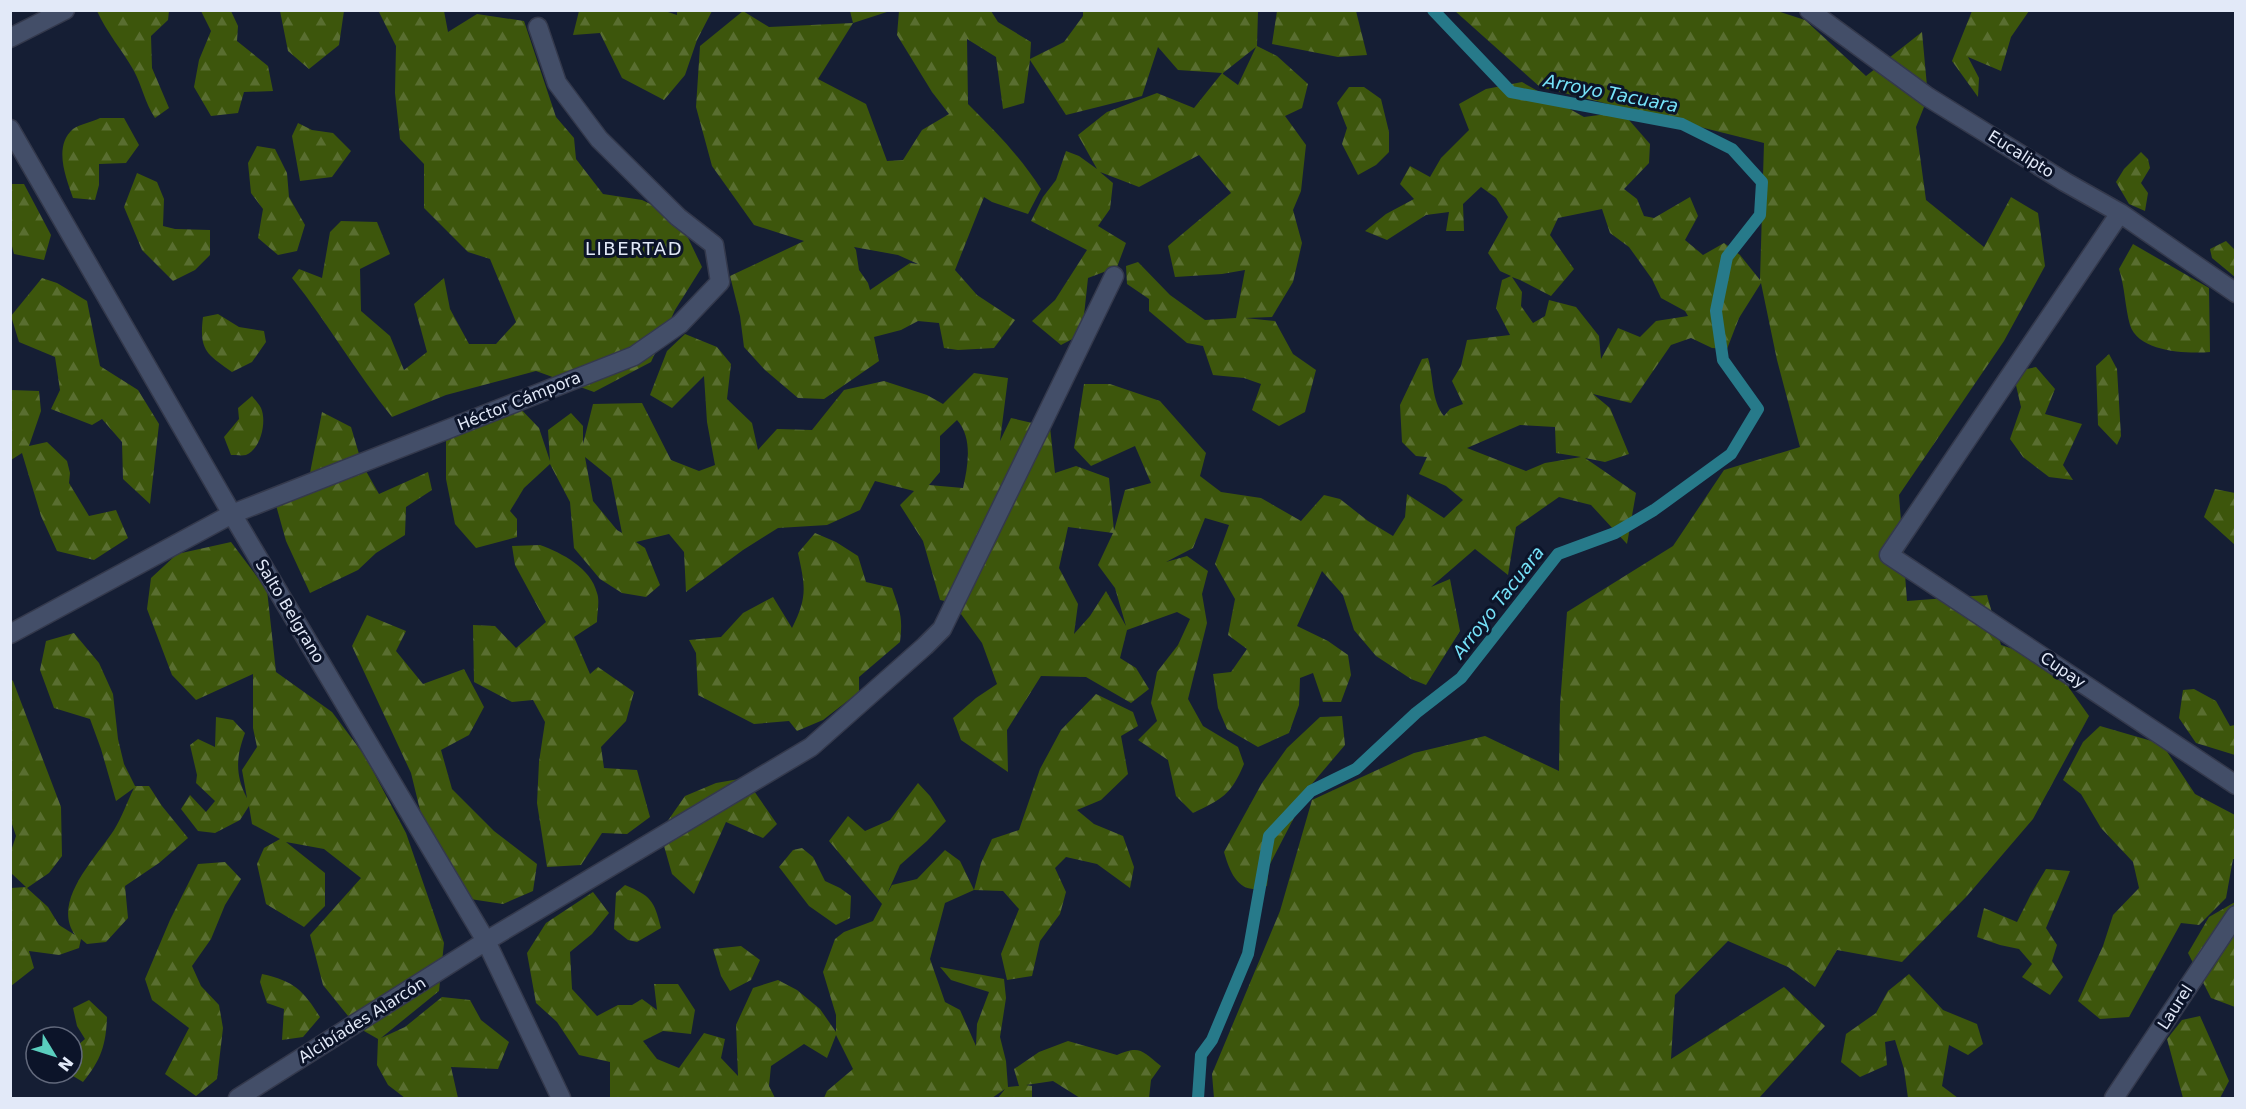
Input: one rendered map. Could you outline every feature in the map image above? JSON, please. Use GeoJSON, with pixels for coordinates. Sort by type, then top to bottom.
{"type":"FeatureCollection","features":[{"type":"Feature","properties":{"kind":"street"},"geometry":{"type":"LineString","coordinates":[[10,38],[65,10]]}},
{"type":"Feature","properties":{"kind":"street","name":"Eucalipto"},"geometry":{"type":"LineString","coordinates":[[1809,10],[1928,96],[2065,182],[2120,213],[2235,293]]}},
{"type":"Feature","properties":{"kind":"street","name":"Héctor Cámpora"},"geometry":{"type":"LineString","coordinates":[[10,634],[232,514],[634,356],[680,324],[720,282],[714,245],[678,217],[599,139],[557,83],[538,27]]}},
{"type":"Feature","properties":{"kind":"street","name":"Salto Belgrano"},"geometry":{"type":"LineString","coordinates":[[10,129],[232,514],[486,941],[561,1098]]}},
{"type":"Feature","properties":{"kind":"street","name":"Cupay"},"geometry":{"type":"LineString","coordinates":[[2120,213],[1890,555],[2235,785]]}},
{"type":"Feature","properties":{"kind":"street","name":"Alcibíades Alarcón"},"geometry":{"type":"LineString","coordinates":[[238,1098],[486,941],[811,747],[925,646],[942,629],[1114,276]]}},
{"type":"Feature","properties":{"kind":"street","name":"Laurel"},"geometry":{"type":"LineString","coordinates":[[2114,1098],[2235,915]]}},
{"type":"Feature","properties":{"kind":"green space"},"geometry":{"type":"Polygon","coordinates":[[[378,10],[444,11],[448,32],[477,14],[524,21],[556,117],[574,138],[576,159],[603,194],[642,200],[678,217],[702,267],[675,310],[651,362],[594,392],[536,371],[446,395],[392,417],[292,278],[299,269],[322,278],[330,232],[341,221],[377,222],[390,254],[360,269],[361,311],[390,336],[404,370],[427,352],[414,304],[444,278],[450,309],[469,344],[496,344],[516,322],[490,259],[468,252],[424,208],[424,164],[400,139],[395,93],[396,46],[378,10]]]}},
{"type":"Feature","properties":{"kind":"green space"},"geometry":{"type":"Polygon","coordinates":[[[97,11],[169,11],[168,20],[151,36],[152,68],[169,108],[155,118],[134,71],[97,11]]]}},
{"type":"Feature","properties":{"kind":"green space"},"geometry":{"type":"Polygon","coordinates":[[[201,11],[231,11],[238,26],[237,41],[268,66],[273,91],[244,92],[238,113],[211,116],[194,87],[199,60],[211,31],[201,11]]]}},
{"type":"Feature","properties":{"kind":"green space"},"geometry":{"type":"Polygon","coordinates":[[[280,11],[344,11],[339,45],[309,69],[288,51],[280,11]]]}},
{"type":"Feature","properties":{"kind":"green space"},"geometry":{"type":"Polygon","coordinates":[[[579,11],[665,11],[677,15],[677,11],[712,11],[697,40],[685,75],[664,100],[622,78],[600,33],[573,35],[579,11]]]}},
{"type":"Feature","properties":{"kind":"green space"},"geometry":{"type":"Polygon","coordinates":[[[743,11],[769,27],[853,23],[818,79],[866,104],[887,161],[903,160],[922,130],[949,114],[932,92],[897,35],[899,11],[991,11],[998,22],[1031,42],[1030,59],[1064,42],[1083,16],[1083,11],[1258,11],[1257,46],[1277,56],[1308,84],[1302,108],[1285,116],[1306,145],[1301,191],[1293,210],[1302,243],[1293,282],[1272,317],[1245,318],[1275,321],[1293,354],[1316,370],[1305,412],[1279,426],[1252,410],[1261,384],[1244,378],[1213,375],[1203,346],[1187,343],[1149,311],[1149,299],[1127,284],[1126,266],[1138,262],[1170,295],[1205,320],[1236,318],[1245,270],[1175,277],[1168,246],[1231,193],[1199,155],[1139,187],[1100,172],[1113,183],[1110,209],[1098,226],[1126,243],[1117,267],[1088,278],[1082,334],[1061,345],[1032,321],[1055,300],[1087,250],[1031,221],[1043,197],[1056,180],[1066,151],[1079,156],[1097,169],[1078,135],[1107,112],[1157,93],[1194,108],[1222,73],[1178,70],[1158,47],[1142,96],[1066,115],[1030,60],[1024,103],[1003,109],[996,57],[967,39],[968,104],[1016,155],[1041,189],[1028,214],[984,197],[955,270],[977,295],[1015,320],[994,348],[958,350],[944,348],[939,323],[918,321],[901,330],[874,337],[879,361],[824,399],[798,398],[765,370],[744,347],[740,316],[730,276],[804,241],[754,225],[712,166],[696,107],[700,46],[743,11]],[[1256,47],[1223,73],[1223,74],[1238,85],[1256,47]],[[854,247],[859,270],[870,290],[910,263],[918,264],[898,255],[854,247]]]}},
{"type":"Feature","properties":{"kind":"green space"},"geometry":{"type":"Polygon","coordinates":[[[850,11],[890,11],[853,23],[850,11]]]}},
{"type":"Feature","properties":{"kind":"green space"},"geometry":{"type":"Polygon","coordinates":[[[1277,11],[1356,11],[1367,55],[1338,57],[1272,44],[1277,11]]]}},
{"type":"Feature","properties":{"kind":"green space"},"geometry":{"type":"Polygon","coordinates":[[[1455,11],[1777,11],[1805,20],[1866,76],[1922,32],[1928,97],[1916,127],[1926,200],[1984,247],[2011,197],[2038,213],[2045,266],[2004,341],[1899,495],[1907,601],[1987,595],[2001,645],[2050,661],[2089,716],[2033,819],[1967,896],[1902,962],[1837,950],[1815,987],[1788,967],[1728,941],[1675,995],[1671,1059],[1784,987],[1825,1026],[1759,1098],[1214,1098],[1212,1074],[1280,911],[1312,800],[1414,753],[1485,736],[1559,771],[1560,705],[1567,612],[1673,546],[1724,470],[1800,447],[1777,360],[1761,283],[1739,318],[1727,349],[1712,348],[1691,338],[1671,345],[1631,403],[1593,394],[1610,408],[1629,454],[1605,462],[1585,458],[1636,493],[1627,544],[1591,505],[1559,497],[1516,527],[1508,575],[1475,549],[1431,587],[1450,579],[1460,631],[1426,685],[1411,679],[1376,656],[1354,630],[1343,595],[1322,571],[1297,626],[1328,641],[1348,655],[1351,675],[1341,702],[1323,702],[1313,673],[1300,678],[1299,705],[1289,733],[1258,747],[1227,729],[1218,708],[1213,674],[1231,672],[1247,649],[1228,635],[1235,599],[1215,564],[1229,525],[1205,518],[1193,548],[1166,562],[1187,556],[1208,571],[1202,594],[1207,623],[1188,699],[1203,726],[1238,747],[1244,764],[1235,783],[1224,795],[1193,813],[1176,796],[1168,760],[1138,740],[1157,721],[1151,703],[1157,672],[1178,645],[1190,619],[1177,612],[1127,630],[1120,658],[1136,668],[1149,689],[1131,703],[1086,677],[1041,676],[1007,730],[1008,772],[961,740],[953,718],[997,684],[982,643],[953,603],[940,600],[923,541],[900,505],[914,491],[875,481],[860,510],[827,525],[778,528],[743,550],[686,592],[684,552],[669,534],[636,542],[645,548],[660,585],[646,597],[622,593],[600,579],[574,548],[570,502],[550,464],[524,488],[510,511],[517,519],[517,537],[476,548],[455,524],[446,479],[446,437],[515,403],[539,428],[550,461],[548,430],[571,413],[583,426],[583,444],[593,404],[642,403],[671,460],[699,471],[715,465],[707,422],[704,376],[672,408],[650,395],[667,351],[685,334],[717,347],[731,364],[727,399],[752,423],[758,450],[777,429],[812,430],[844,390],[884,381],[927,395],[943,404],[974,373],[1008,378],[1000,441],[1011,418],[1050,427],[1055,473],[1076,466],[1109,478],[1114,531],[1125,490],[1151,483],[1135,446],[1091,466],[1074,448],[1084,384],[1110,384],[1160,401],[1206,453],[1200,476],[1221,492],[1261,498],[1301,521],[1324,495],[1340,499],[1368,521],[1393,536],[1405,517],[1407,494],[1444,518],[1463,500],[1446,486],[1419,474],[1427,457],[1416,456],[1402,442],[1400,405],[1422,359],[1428,358],[1435,396],[1444,416],[1450,409],[1463,404],[1452,381],[1461,366],[1467,340],[1510,335],[1496,308],[1502,280],[1511,276],[1500,271],[1488,253],[1508,217],[1496,198],[1481,187],[1463,204],[1464,231],[1446,231],[1449,212],[1426,215],[1387,240],[1365,231],[1386,214],[1414,199],[1400,184],[1410,166],[1430,177],[1441,158],[1469,130],[1459,104],[1486,89],[1522,82],[1584,117],[1622,112],[1650,144],[1649,163],[1624,189],[1637,199],[1644,216],[1654,218],[1690,197],[1698,216],[1685,240],[1703,255],[1724,243],[1740,255],[1760,280],[1764,143],[1540,87],[1455,11]],[[1602,209],[1558,218],[1550,235],[1574,269],[1551,296],[1512,277],[1522,292],[1521,306],[1533,323],[1545,316],[1549,300],[1576,307],[1599,336],[1601,359],[1618,328],[1640,337],[1656,321],[1688,316],[1685,311],[1661,298],[1652,279],[1629,247],[1610,233],[1602,209]],[[957,420],[940,436],[940,472],[929,485],[963,488],[968,452],[962,427],[957,420]],[[1520,425],[1467,448],[1526,471],[1545,463],[1581,457],[1556,453],[1555,427],[1520,425]],[[585,457],[593,501],[622,533],[611,478],[585,457]],[[1068,527],[1059,568],[1078,604],[1074,634],[1090,616],[1106,591],[1126,626],[1115,588],[1098,565],[1113,533],[1068,527]]]}},
{"type":"Feature","properties":{"kind":"green space"},"geometry":{"type":"Polygon","coordinates":[[[1972,11],[2029,11],[2011,37],[2001,71],[1968,57],[1979,78],[1978,97],[1952,61],[1972,11]]]}},
{"type":"Feature","properties":{"kind":"green space"},"geometry":{"type":"Polygon","coordinates":[[[1349,87],[1364,87],[1381,99],[1389,132],[1389,152],[1376,165],[1358,175],[1342,144],[1347,128],[1337,103],[1349,87]]]}},
{"type":"Feature","properties":{"kind":"green space"},"geometry":{"type":"Polygon","coordinates":[[[100,118],[124,118],[139,145],[126,163],[99,164],[99,185],[95,200],[73,198],[63,162],[64,144],[73,129],[100,118]]]}},
{"type":"Feature","properties":{"kind":"green space"},"geometry":{"type":"Polygon","coordinates":[[[298,123],[312,130],[333,133],[351,151],[332,177],[300,181],[292,136],[298,123]]]}},
{"type":"Feature","properties":{"kind":"green space"},"geometry":{"type":"Polygon","coordinates":[[[257,146],[275,149],[287,173],[289,197],[305,225],[297,251],[278,255],[258,238],[263,209],[251,193],[248,163],[257,146]]]}},
{"type":"Feature","properties":{"kind":"green space"},"geometry":{"type":"Polygon","coordinates":[[[2141,152],[2148,159],[2150,168],[2141,183],[2148,193],[2145,211],[2129,204],[2116,182],[2124,169],[2141,152]]]}},
{"type":"Feature","properties":{"kind":"green space"},"geometry":{"type":"Polygon","coordinates":[[[137,173],[157,182],[164,199],[163,226],[175,229],[210,230],[210,255],[195,270],[173,281],[142,250],[124,207],[137,173]]]}},
{"type":"Feature","properties":{"kind":"green space"},"geometry":{"type":"Polygon","coordinates":[[[11,184],[24,184],[51,235],[44,260],[14,254],[11,242],[11,184]]]}},
{"type":"Feature","properties":{"kind":"green space"},"geometry":{"type":"Polygon","coordinates":[[[2226,241],[2235,250],[2235,277],[2212,258],[2210,249],[2226,241]]]}},
{"type":"Feature","properties":{"kind":"green space"},"geometry":{"type":"Polygon","coordinates":[[[2133,244],[2209,288],[2210,352],[2164,349],[2143,341],[2135,334],[2128,318],[2119,269],[2133,244]]]}},
{"type":"Feature","properties":{"kind":"green space"},"geometry":{"type":"Polygon","coordinates":[[[42,278],[57,283],[87,301],[100,366],[138,390],[159,424],[150,504],[123,479],[122,442],[102,419],[92,425],[51,409],[60,390],[55,357],[19,342],[11,316],[42,278]]]}},
{"type":"Feature","properties":{"kind":"green space"},"geometry":{"type":"Polygon","coordinates":[[[218,314],[239,327],[264,331],[266,342],[252,362],[232,372],[210,355],[202,337],[203,317],[218,314]]]}},
{"type":"Feature","properties":{"kind":"green space"},"geometry":{"type":"Polygon","coordinates":[[[2109,354],[2117,369],[2121,436],[2117,445],[2098,425],[2096,366],[2109,354]]]}},
{"type":"Feature","properties":{"kind":"green space"},"geometry":{"type":"Polygon","coordinates":[[[2036,367],[2055,389],[2045,414],[2082,424],[2063,465],[2073,480],[2049,477],[2023,457],[2010,439],[2021,407],[2013,372],[2036,367]]]}},
{"type":"Feature","properties":{"kind":"green space"},"geometry":{"type":"Polygon","coordinates":[[[11,390],[39,391],[41,411],[29,446],[47,442],[67,461],[70,473],[69,483],[89,516],[116,510],[128,538],[94,560],[57,551],[41,516],[22,453],[11,460],[11,390]]]}},
{"type":"Feature","properties":{"kind":"green space"},"geometry":{"type":"Polygon","coordinates":[[[252,396],[263,414],[263,427],[259,441],[256,447],[246,455],[231,455],[224,437],[239,419],[238,408],[252,396]]]}},
{"type":"Feature","properties":{"kind":"green space"},"geometry":{"type":"Polygon","coordinates":[[[322,412],[351,427],[362,464],[379,494],[428,472],[432,490],[406,507],[405,535],[376,553],[358,570],[310,593],[286,541],[274,498],[309,478],[322,412]]]}},
{"type":"Feature","properties":{"kind":"green space"},"geometry":{"type":"Polygon","coordinates":[[[2215,489],[2235,493],[2235,545],[2204,517],[2215,489]]]}},
{"type":"Feature","properties":{"kind":"green space"},"geometry":{"type":"Polygon","coordinates":[[[815,533],[836,542],[858,556],[866,582],[892,588],[900,614],[900,642],[859,677],[859,692],[823,720],[797,731],[789,721],[754,724],[698,695],[696,653],[689,640],[721,637],[743,613],[773,597],[792,628],[801,608],[804,591],[798,553],[815,533]]]}},
{"type":"Feature","properties":{"kind":"green space"},"geometry":{"type":"Polygon","coordinates":[[[231,542],[267,590],[276,672],[332,712],[365,756],[406,833],[444,943],[439,991],[381,1038],[405,1027],[442,997],[470,1000],[481,1020],[509,1042],[498,1069],[451,1067],[458,1098],[405,1098],[388,1085],[377,1065],[378,1039],[357,1027],[323,985],[310,935],[361,878],[324,849],[286,842],[325,873],[325,906],[304,927],[266,904],[257,864],[264,848],[280,839],[252,824],[249,806],[240,820],[215,833],[198,831],[181,809],[190,795],[206,812],[215,801],[196,783],[197,775],[190,745],[198,739],[215,747],[216,717],[233,720],[245,733],[238,766],[240,782],[247,798],[242,770],[257,747],[253,728],[253,674],[196,700],[172,675],[147,609],[151,578],[177,554],[231,542]]]}},
{"type":"Feature","properties":{"kind":"green space"},"geometry":{"type":"Polygon","coordinates":[[[540,545],[574,563],[589,576],[594,584],[598,600],[597,622],[574,637],[590,674],[598,667],[634,692],[626,721],[601,747],[604,768],[637,770],[650,817],[627,834],[602,833],[581,865],[547,867],[537,803],[539,762],[545,722],[533,700],[512,702],[474,682],[473,625],[495,626],[516,648],[546,622],[515,565],[512,546],[540,545]]]}},
{"type":"Feature","properties":{"kind":"green space"},"geometry":{"type":"Polygon","coordinates":[[[367,615],[406,631],[396,651],[423,684],[464,669],[484,707],[469,735],[441,750],[452,789],[494,831],[537,864],[533,891],[503,904],[457,897],[430,851],[411,773],[352,646],[367,615]]]}},
{"type":"Feature","properties":{"kind":"green space"},"geometry":{"type":"Polygon","coordinates":[[[74,633],[99,663],[113,694],[118,739],[124,764],[135,786],[149,786],[188,838],[159,863],[125,886],[128,918],[106,942],[87,944],[81,939],[79,948],[59,955],[29,951],[34,968],[11,986],[11,888],[26,887],[11,873],[11,851],[16,836],[10,818],[11,679],[61,807],[62,856],[49,873],[27,888],[48,907],[59,925],[75,935],[69,922],[68,908],[72,894],[87,867],[120,820],[134,788],[116,801],[90,719],[54,708],[40,670],[46,641],[74,633]]]}},
{"type":"Feature","properties":{"kind":"green space"},"geometry":{"type":"Polygon","coordinates":[[[2194,689],[2216,701],[2230,726],[2235,725],[2235,755],[2196,743],[2179,718],[2183,690],[2194,689]]]}},
{"type":"Feature","properties":{"kind":"green space"},"geometry":{"type":"Polygon","coordinates":[[[1096,694],[1133,712],[1138,726],[1121,736],[1128,774],[1101,800],[1077,810],[1094,824],[1123,836],[1134,867],[1130,888],[1097,864],[1066,857],[1055,868],[1066,892],[1060,914],[1040,941],[1032,976],[1007,980],[1001,954],[1019,909],[1003,891],[974,890],[981,863],[992,839],[1019,830],[1040,769],[1061,730],[1096,694]]]}},
{"type":"Feature","properties":{"kind":"green space"},"geometry":{"type":"Polygon","coordinates":[[[1342,716],[1345,745],[1311,785],[1269,866],[1267,886],[1253,889],[1241,885],[1233,875],[1224,852],[1262,783],[1287,748],[1320,717],[1342,716]]]}},
{"type":"Feature","properties":{"kind":"green space"},"geometry":{"type":"Polygon","coordinates":[[[2100,726],[2162,744],[2195,794],[2235,815],[2235,859],[2233,859],[2226,898],[2199,925],[2181,923],[2129,1017],[2100,1019],[2078,1001],[2103,946],[2113,915],[2139,888],[2133,862],[2101,828],[2081,794],[2063,780],[2083,742],[2100,726]]]}},
{"type":"Feature","properties":{"kind":"green space"},"geometry":{"type":"Polygon","coordinates":[[[745,778],[777,824],[763,838],[726,822],[694,894],[672,874],[660,832],[685,796],[716,783],[745,778]]]}},
{"type":"Feature","properties":{"kind":"green space"},"geometry":{"type":"Polygon","coordinates":[[[918,783],[930,796],[946,821],[900,865],[887,894],[892,885],[917,879],[945,850],[960,861],[974,890],[945,903],[930,959],[945,1002],[960,1010],[976,1046],[977,1024],[989,992],[951,980],[940,967],[1004,979],[1006,998],[1000,1037],[1006,1061],[1008,1087],[1019,1086],[1014,1069],[1039,1052],[1068,1041],[1117,1055],[1131,1050],[1145,1053],[1161,1066],[1151,1080],[1149,1098],[1080,1098],[1053,1081],[1026,1085],[1032,1086],[1032,1098],[998,1098],[1005,1089],[992,1098],[824,1098],[827,1091],[853,1069],[836,1035],[827,1058],[804,1044],[771,1066],[769,1086],[775,1098],[610,1098],[610,1062],[579,1055],[557,1022],[536,1003],[527,953],[546,923],[593,892],[609,913],[592,934],[570,952],[572,989],[597,1016],[618,1005],[632,1005],[642,999],[657,1010],[654,984],[678,984],[695,1010],[691,1034],[663,1031],[643,1041],[657,1059],[679,1068],[704,1033],[725,1039],[721,1058],[738,1076],[736,1025],[753,988],[778,980],[797,990],[820,1009],[836,1032],[836,1015],[823,972],[835,939],[844,932],[873,921],[882,904],[829,841],[848,816],[865,831],[890,820],[918,783]]]}},
{"type":"Feature","properties":{"kind":"green space"},"geometry":{"type":"Polygon","coordinates":[[[802,848],[813,857],[825,881],[851,896],[850,918],[836,925],[809,906],[779,867],[793,850],[802,848]]]}},
{"type":"Feature","properties":{"kind":"green space"},"geometry":{"type":"Polygon","coordinates":[[[225,862],[241,879],[225,905],[211,939],[192,966],[201,986],[219,1005],[223,1028],[217,1079],[196,1096],[165,1074],[189,1028],[152,1000],[145,979],[170,920],[198,864],[225,862]]]}},
{"type":"Feature","properties":{"kind":"green space"},"geometry":{"type":"Polygon","coordinates":[[[2046,869],[2070,871],[2046,928],[2057,945],[2052,961],[2063,977],[2050,995],[2022,977],[2032,964],[2019,949],[1977,937],[1984,908],[2017,922],[2046,869]]]}},
{"type":"Feature","properties":{"kind":"green space"},"geometry":{"type":"Polygon","coordinates":[[[625,885],[641,892],[650,900],[661,928],[637,942],[628,940],[614,929],[616,893],[625,885]]]}},
{"type":"Feature","properties":{"kind":"green space"},"geometry":{"type":"Polygon","coordinates":[[[2235,902],[2235,1007],[2211,998],[2188,953],[2209,917],[2235,902]]]}},
{"type":"Feature","properties":{"kind":"green space"},"geometry":{"type":"Polygon","coordinates":[[[741,946],[760,960],[751,980],[730,991],[721,976],[713,949],[741,946]]]}},
{"type":"Feature","properties":{"kind":"green space"},"geometry":{"type":"Polygon","coordinates":[[[262,974],[282,980],[297,988],[320,1017],[303,1037],[282,1040],[284,1009],[267,1003],[260,982],[262,974]]]}},
{"type":"Feature","properties":{"kind":"green space"},"geometry":{"type":"Polygon","coordinates":[[[1909,974],[1943,1010],[1977,1024],[1983,1044],[1968,1055],[1949,1045],[1942,1086],[1958,1098],[1908,1098],[1904,1069],[1895,1040],[1885,1042],[1887,1065],[1860,1077],[1841,1062],[1846,1034],[1876,1013],[1888,991],[1909,974]]]}},
{"type":"Feature","properties":{"kind":"green space"},"geometry":{"type":"Polygon","coordinates":[[[89,1000],[107,1017],[104,1044],[98,1059],[84,1081],[84,1025],[77,1025],[73,1008],[89,1000]]]}},
{"type":"Feature","properties":{"kind":"green space"},"geometry":{"type":"Polygon","coordinates":[[[2200,1016],[2229,1081],[2220,1098],[2183,1098],[2167,1039],[2182,1020],[2200,1016]]]}},
{"type":"Feature","properties":{"kind":"waterway","name":"Arroyo Tacuara"},"geometry":{"type":"LineString","coordinates":[[1198,1098],[1201,1055],[1212,1040],[1248,954],[1269,836],[1311,791],[1356,769],[1416,713],[1461,678],[1558,554],[1615,533],[1654,510],[1731,454],[1758,409],[1723,360],[1716,311],[1727,257],[1760,215],[1762,182],[1732,149],[1682,124],[1511,92],[1433,10]]}},
{"type":"Feature","properties":{"kind":"district","name":"LIBERTAD"},"geometry":{"type":"Point","coordinates":[634,248]}}]}
